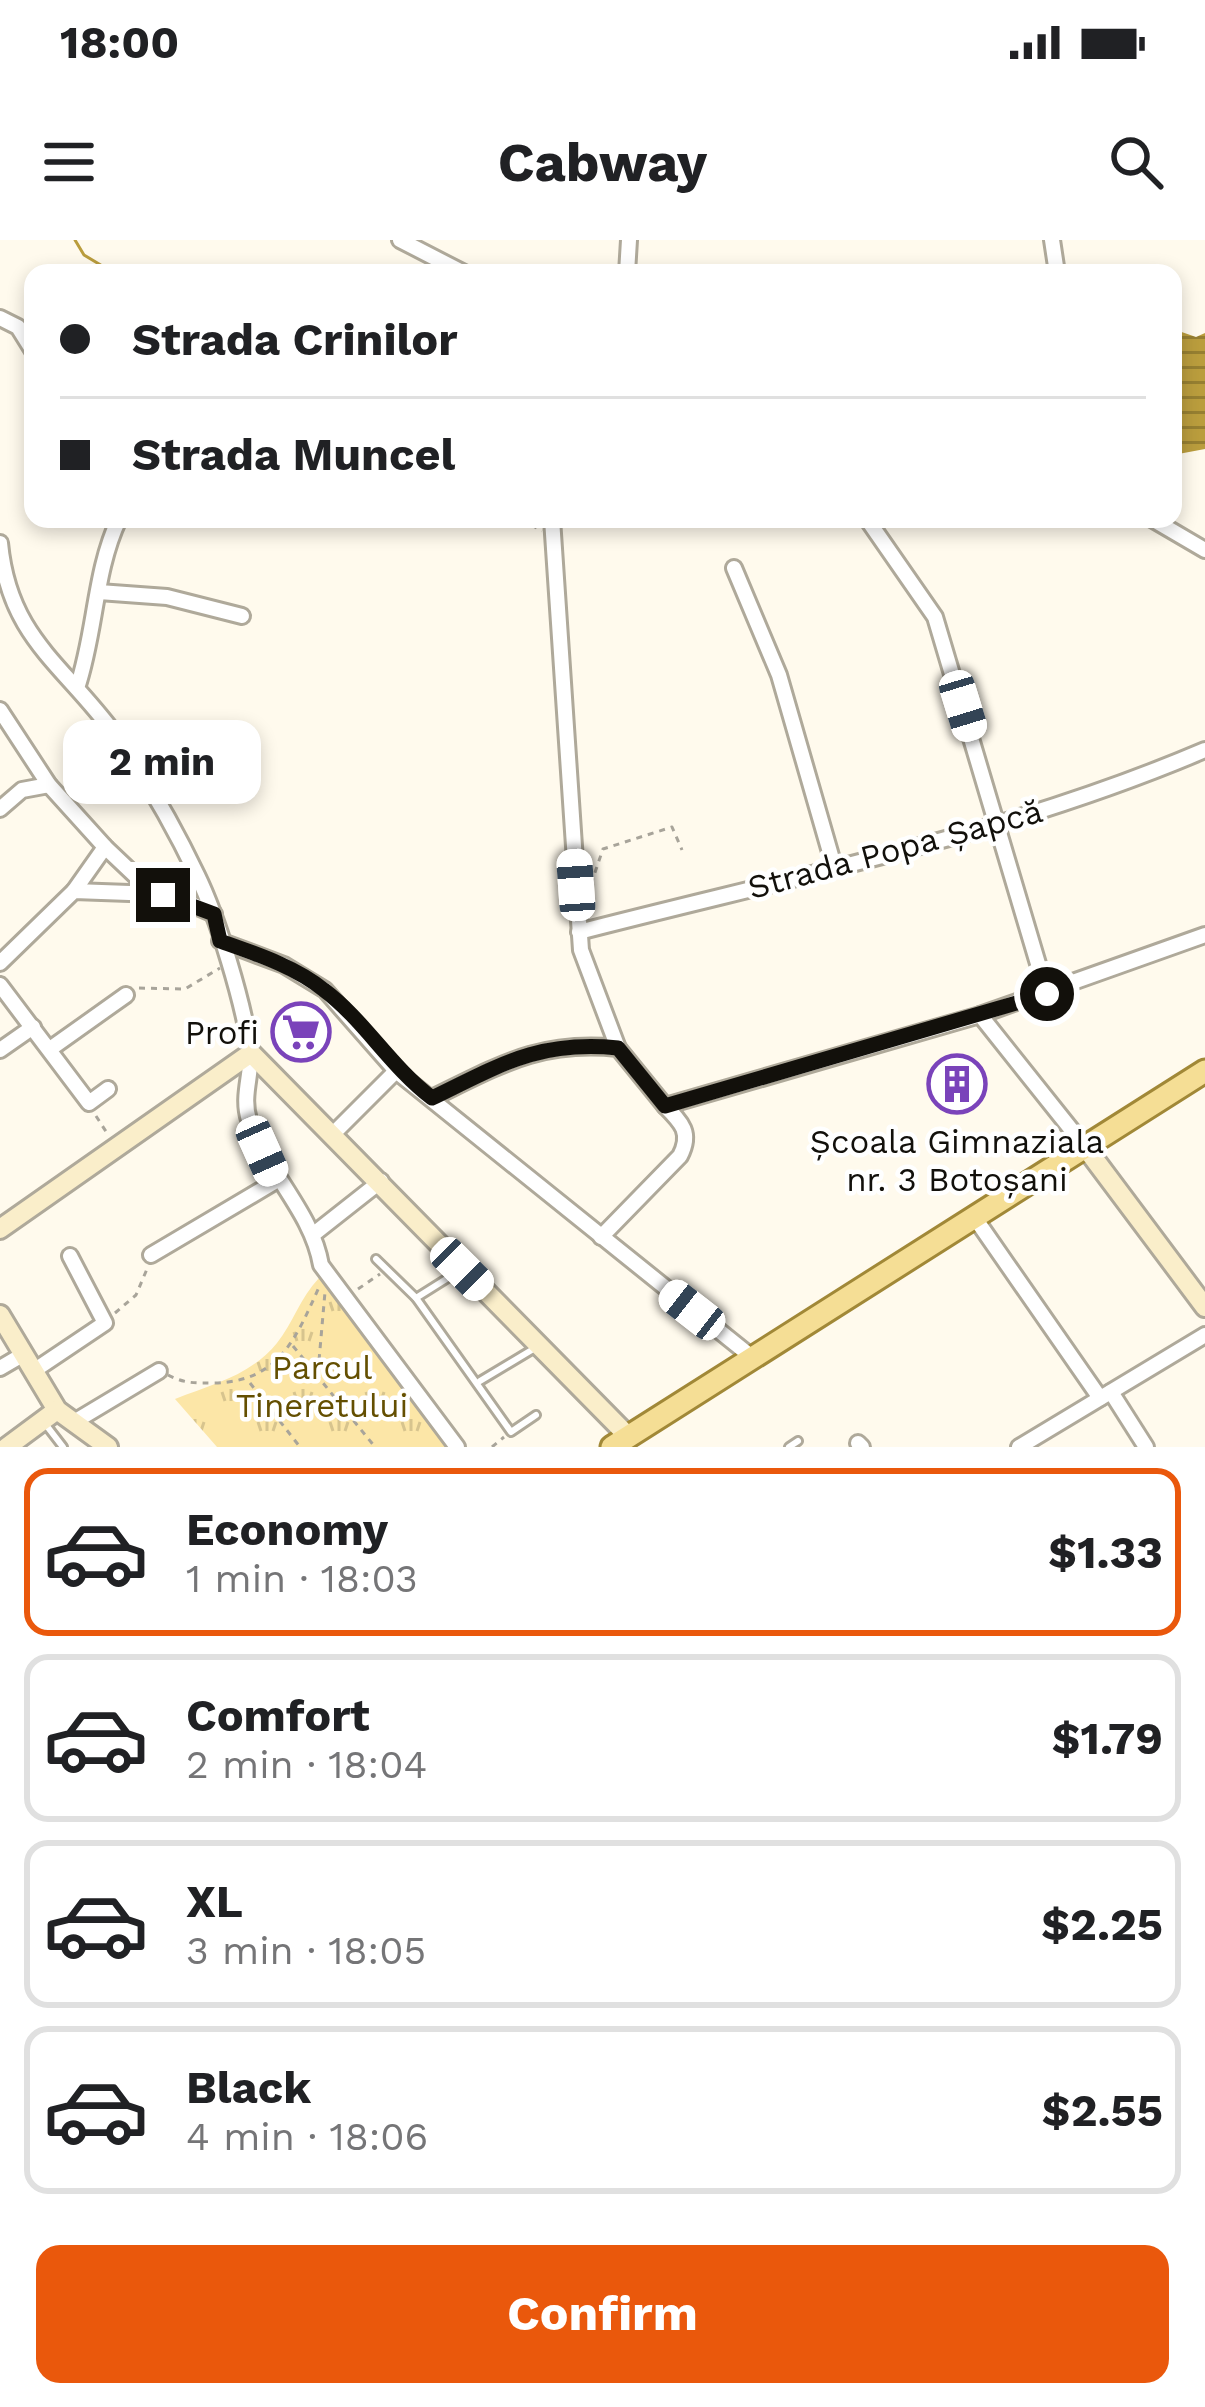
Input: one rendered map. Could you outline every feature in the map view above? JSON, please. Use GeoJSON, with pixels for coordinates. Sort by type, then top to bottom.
{"type":"FeatureCollection","features":[{"type":"Feature","properties":{"kind":"main road"},"geometry":{"type":"LineString","coordinates":[[626,1443],[1205,1071]]}},
{"type":"Feature","properties":{"kind":"street"},"geometry":{"type":"LineString","coordinates":[[400,240],[447,264]]}},
{"type":"Feature","properties":{"kind":"street"},"geometry":{"type":"LineString","coordinates":[[0,318],[18,327],[24,337]]}},
{"type":"Feature","properties":{"kind":"street"},"geometry":{"type":"LineString","coordinates":[[77,688],[102,558],[115,528]]}},
{"type":"Feature","properties":{"kind":"street"},"geometry":{"type":"LineString","coordinates":[[553,528],[579,932],[587,976],[618,1048],[684,1126],[680,1156],[601,1237]]}},
{"type":"Feature","properties":{"kind":"street"},"geometry":{"type":"LineString","coordinates":[[872,528],[935,617],[1047,994]]}},
{"type":"Feature","properties":{"kind":"street"},"geometry":{"type":"LineString","coordinates":[[1167,528],[1205,550]]}},
{"type":"Feature","properties":{"kind":"street"},"geometry":{"type":"LineString","coordinates":[[0,543],[10,603],[115,734],[214,914],[251,1053],[244,1100],[275,1181],[315,1233],[326,1273],[457,1447]]}},
{"type":"Feature","properties":{"kind":"street"},"geometry":{"type":"LineString","coordinates":[[734,568],[773,658],[834,866]]}},
{"type":"Feature","properties":{"kind":"street"},"geometry":{"type":"LineString","coordinates":[[99,592],[167,597],[242,616]]}},
{"type":"Feature","properties":{"kind":"street"},"geometry":{"type":"LineString","coordinates":[[0,710],[49,784],[105,847],[163,895]]}},
{"type":"Feature","properties":{"kind":"street","name":"Strada Popa Șapcă"},"geometry":{"type":"LineString","coordinates":[[579,932],[997,823],[1126,783],[1205,750]]}},
{"type":"Feature","properties":{"kind":"street"},"geometry":{"type":"LineString","coordinates":[[0,809],[22,790],[49,784]]}},
{"type":"Feature","properties":{"kind":"street"},"geometry":{"type":"LineString","coordinates":[[0,963],[74,891],[105,847]]}},
{"type":"Feature","properties":{"kind":"street"},"geometry":{"type":"LineString","coordinates":[[74,891],[163,895],[214,914]]}},
{"type":"Feature","properties":{"kind":"street"},"geometry":{"type":"LineString","coordinates":[[665,1106],[980,1016],[1205,935]]}},
{"type":"Feature","properties":{"kind":"street"},"geometry":{"type":"LineString","coordinates":[[220,941],[284,965],[325,990],[396,1071],[753,1358]]}},
{"type":"Feature","properties":{"kind":"street"},"geometry":{"type":"LineString","coordinates":[[0,985],[88,1103],[108,1089]]}},
{"type":"Feature","properties":{"kind":"street"},"geometry":{"type":"LineString","coordinates":[[50,1049],[126,995]]}},
{"type":"Feature","properties":{"kind":"street"},"geometry":{"type":"LineString","coordinates":[[980,1016],[1205,1307]]}},
{"type":"Feature","properties":{"kind":"street"},"geometry":{"type":"LineString","coordinates":[[0,1050],[33,1027]]}},
{"type":"Feature","properties":{"kind":"street"},"geometry":{"type":"LineString","coordinates":[[432,1098],[546,1047],[618,1048]]}},
{"type":"Feature","properties":{"kind":"street"},"geometry":{"type":"LineString","coordinates":[[251,1053],[381,1181],[626,1443]]}},
{"type":"Feature","properties":{"kind":"street"},"geometry":{"type":"LineString","coordinates":[[0,1229],[114,1144],[251,1053]]}},
{"type":"Feature","properties":{"kind":"street"},"geometry":{"type":"LineString","coordinates":[[332,1135],[396,1071]]}},
{"type":"Feature","properties":{"kind":"street"},"geometry":{"type":"LineString","coordinates":[[151,1255],[275,1181]]}},
{"type":"Feature","properties":{"kind":"street"},"geometry":{"type":"LineString","coordinates":[[315,1233],[381,1181]]}},
{"type":"Feature","properties":{"kind":"street"},"geometry":{"type":"LineString","coordinates":[[975,1218],[1146,1447]]}},
{"type":"Feature","properties":{"kind":"street"},"geometry":{"type":"LineString","coordinates":[[0,1368],[29,1362],[105,1323],[70,1256]]}},
{"type":"Feature","properties":{"kind":"street"},"geometry":{"type":"LineString","coordinates":[[0,1316],[58,1418],[108,1447]]}},
{"type":"Feature","properties":{"kind":"street"},"geometry":{"type":"LineString","coordinates":[[1018,1447],[1205,1335]]}},
{"type":"Feature","properties":{"kind":"street"},"geometry":{"type":"LineString","coordinates":[[7,1447],[159,1371]]}},
{"type":"Feature","properties":{"kind":"lane"},"geometry":{"type":"LineString","coordinates":[[376,1259],[416,1298],[511,1432],[536,1415]]}},
{"type":"Feature","properties":{"kind":"lane"},"geometry":{"type":"LineString","coordinates":[[416,1298],[462,1269]]}},
{"type":"Feature","properties":{"kind":"lane"},"geometry":{"type":"LineString","coordinates":[[478,1382],[538,1346]]}},
{"type":"Feature","properties":{"kind":"lane"},"geometry":{"type":"LineString","coordinates":[[58,1418],[63,1447]]}},
{"type":"Feature","properties":{"kind":"lane"},"geometry":{"type":"LineString","coordinates":[[789,1447],[798,1441]]}},
{"type":"Feature","properties":{"kind":"path"},"geometry":{"type":"LineString","coordinates":[[538,528],[554,537]]}},
{"type":"Feature","properties":{"kind":"path"},"geometry":{"type":"LineString","coordinates":[[590,885],[603,849],[672,827],[682,850]]}},
{"type":"Feature","properties":{"kind":"path"},"geometry":{"type":"LineString","coordinates":[[126,995],[139,988],[185,989],[226,963]]}},
{"type":"Feature","properties":{"kind":"path"},"geometry":{"type":"LineString","coordinates":[[88,1103],[114,1144]]}},
{"type":"Feature","properties":{"kind":"path"},"geometry":{"type":"LineString","coordinates":[[105,1323],[136,1294],[147,1269],[141,1259],[151,1255]]}},
{"type":"Feature","properties":{"kind":"path"},"geometry":{"type":"LineString","coordinates":[[346,1298],[386,1269]]}},
{"type":"Feature","properties":{"kind":"path"},"geometry":{"type":"LineString","coordinates":[[159,1371],[184,1384],[249,1382],[292,1346],[326,1273]]}},
{"type":"Feature","properties":{"kind":"path"},"geometry":{"type":"LineString","coordinates":[[318,1372],[326,1273]]}},
{"type":"Feature","properties":{"kind":"path"},"geometry":{"type":"LineString","coordinates":[[292,1346],[375,1447]]}},
{"type":"Feature","properties":{"kind":"path"},"geometry":{"type":"LineString","coordinates":[[249,1382],[300,1447]]}},
{"type":"Feature","properties":{"kind":"path"},"geometry":{"type":"LineString","coordinates":[[492,1447],[511,1432]]}},
{"type":"Feature","properties":{"kind":"green space","name":"Parcul Tineretului"},"geometry":{"type":"Polygon","coordinates":[[[319,1278],[447,1447],[217,1447],[175,1399],[255,1364],[283,1335],[319,1278]]]}},
{"type":"Feature","properties":{"kind":"shaded area"},"geometry":{"type":"Polygon","coordinates":[[[1182,332],[1196,337],[1205,333],[1205,449],[1182,453],[1182,332]]]}},
{"type":"Feature","properties":{"kind":"waterway"},"geometry":{"type":"LineString","coordinates":[[75,240],[84,255],[99,264]]}},
{"type":"Feature","properties":{"kind":"place","name":"Profi"},"geometry":{"type":"Point","coordinates":[301,1032]}},
{"type":"Feature","properties":{"kind":"place","name":"Școala Gimnaziala nr. 3 Botoșani"},"geometry":{"type":"Point","coordinates":[957,1084]}},
{"type":"Feature","properties":{"kind":"route"},"geometry":{"type":"LineString","coordinates":[[163,895],[214,914],[220,941],[284,965],[325,990],[396,1071],[432,1098],[524,1053],[583,1044],[618,1048],[644,1086],[665,1106],[1047,994]]}}]}
